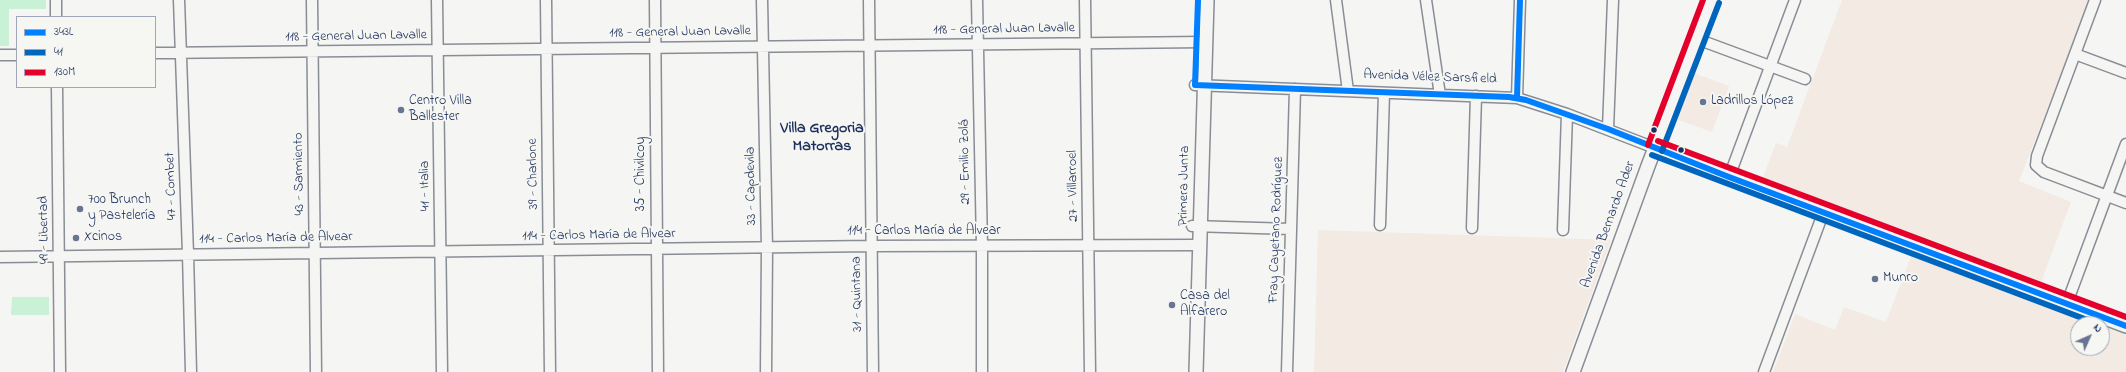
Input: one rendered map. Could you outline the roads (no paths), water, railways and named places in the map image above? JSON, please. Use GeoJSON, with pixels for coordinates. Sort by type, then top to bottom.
{"type":"FeatureCollection","features":[{"type":"Feature","properties":{"kind":"main road"},"geometry":{"type":"LineString","coordinates":[[1198,0],[1200,42]]}},
{"type":"Feature","properties":{"kind":"main road","name":"Primera Junta"},"geometry":{"type":"LineString","coordinates":[[1196,372],[1195,244],[1200,42],[1207,0]]}},
{"type":"Feature","properties":{"kind":"main road","name":"Avenida Bernardo Ader"},"geometry":{"type":"LineString","coordinates":[[1573,372],[1655,148],[1712,0]]}},
{"type":"Feature","properties":{"kind":"main road","name":"Avenida Vélez Sarsfield"},"geometry":{"type":"LineString","coordinates":[[1655,148],[2126,326]]}},
{"type":"Feature","properties":{"kind":"main road"},"geometry":{"type":"LineString","coordinates":[[1188,372],[1195,244]]}},
{"type":"Feature","properties":{"kind":"street"},"geometry":{"type":"LineString","coordinates":[[56,0],[56,16]]}},
{"type":"Feature","properties":{"kind":"street","name":"47 - Combet"},"geometry":{"type":"LineString","coordinates":[[179,0],[191,372]]}},
{"type":"Feature","properties":{"kind":"street","name":"43 - Sarmiento"},"geometry":{"type":"LineString","coordinates":[[312,0],[316,372]]}},
{"type":"Feature","properties":{"kind":"street","name":"41 - Italia"},"geometry":{"type":"LineString","coordinates":[[437,0],[442,372]]}},
{"type":"Feature","properties":{"kind":"street","name":"39 - Charlone"},"geometry":{"type":"LineString","coordinates":[[546,0],[550,372]]}},
{"type":"Feature","properties":{"kind":"street","name":"35 - Chivilcoy"},"geometry":{"type":"LineString","coordinates":[[655,0],[658,372]]}},
{"type":"Feature","properties":{"kind":"street","name":"33 - Capdevila"},"geometry":{"type":"LineString","coordinates":[[762,0],[767,248],[766,372]]}},
{"type":"Feature","properties":{"kind":"street","name":"31 - Quintana"},"geometry":{"type":"LineString","coordinates":[[869,0],[873,372]]}},
{"type":"Feature","properties":{"kind":"street","name":"29 - Emilio Zolá"},"geometry":{"type":"LineString","coordinates":[[977,0],[982,246],[982,372]]}},
{"type":"Feature","properties":{"kind":"street","name":"27 - Villarroel"},"geometry":{"type":"LineString","coordinates":[[1085,0],[1090,372]]}},
{"type":"Feature","properties":{"kind":"street"},"geometry":{"type":"LineString","coordinates":[[1336,0],[1348,91]]}},
{"type":"Feature","properties":{"kind":"street"},"geometry":{"type":"LineString","coordinates":[[1426,0],[1440,95]]}},
{"type":"Feature","properties":{"kind":"street"},"geometry":{"type":"LineString","coordinates":[[1517,98],[1520,0]]}},
{"type":"Feature","properties":{"kind":"street"},"geometry":{"type":"LineString","coordinates":[[1608,129],[1613,0]]}},
{"type":"Feature","properties":{"kind":"street"},"geometry":{"type":"LineString","coordinates":[[1729,177],[1795,0]]}},
{"type":"Feature","properties":{"kind":"street"},"geometry":{"type":"LineString","coordinates":[[2095,0],[2037,156],[2036,165],[2044,172],[2126,203]]}},
{"type":"Feature","properties":{"kind":"street"},"geometry":{"type":"LineString","coordinates":[[1697,39],[1805,79]]}},
{"type":"Feature","properties":{"kind":"street","name":"118 - General Juan Lavalle"},"geometry":{"type":"LineString","coordinates":[[156,53],[1200,42]]}},
{"type":"Feature","properties":{"kind":"street"},"geometry":{"type":"LineString","coordinates":[[2075,54],[2126,73]]}},
{"type":"Feature","properties":{"kind":"street"},"geometry":{"type":"LineString","coordinates":[[0,55],[16,55]]}},
{"type":"Feature","properties":{"kind":"street","name":"Avenida Vélez Sarsfield"},"geometry":{"type":"LineString","coordinates":[[1199,85],[1517,98],[1567,114],[1655,148]]}},
{"type":"Feature","properties":{"kind":"street","name":"49 - Libertad"},"geometry":{"type":"LineString","coordinates":[[57,88],[60,372]]}},
{"type":"Feature","properties":{"kind":"street","name":"Fray Cayetano Rodríguez"},"geometry":{"type":"LineString","coordinates":[[1287,372],[1294,89]]}},
{"type":"Feature","properties":{"kind":"street"},"geometry":{"type":"LineString","coordinates":[[1380,225],[1384,93]]}},
{"type":"Feature","properties":{"kind":"street"},"geometry":{"type":"LineString","coordinates":[[1472,228],[1476,96]]}},
{"type":"Feature","properties":{"kind":"street"},"geometry":{"type":"LineString","coordinates":[[1563,230],[1567,114]]}},
{"type":"Feature","properties":{"kind":"street"},"geometry":{"type":"LineString","coordinates":[[2067,303],[2126,144]]}},
{"type":"Feature","properties":{"kind":"street"},"geometry":{"type":"LineString","coordinates":[[1764,372],[1824,212]]}},
{"type":"Feature","properties":{"kind":"street"},"geometry":{"type":"LineString","coordinates":[[1196,226],[1291,229]]}},
{"type":"Feature","properties":{"kind":"street","name":"114 - Carlos María de Alvear"},"geometry":{"type":"LineString","coordinates":[[0,257],[656,250],[872,246],[1195,244]]}},
{"type":"Feature","properties":{"kind":"place","name":"Ladrillos López"},"geometry":{"type":"Point","coordinates":[1703,102]}},
{"type":"Feature","properties":{"kind":"place","name":"Centro Villa Ballester"},"geometry":{"type":"Point","coordinates":[401,110]}},
{"type":"Feature","properties":{"kind":"place","name":"700 Brunch y Pastelería"},"geometry":{"type":"Point","coordinates":[80,209]}},
{"type":"Feature","properties":{"kind":"place","name":"Xcinos"},"geometry":{"type":"Point","coordinates":[76,238]}},
{"type":"Feature","properties":{"kind":"place","name":"Munro"},"geometry":{"type":"Point","coordinates":[1875,279]}},
{"type":"Feature","properties":{"kind":"place","name":"Casa del Alfarero"},"geometry":{"type":"Point","coordinates":[1172,305]}},
{"type":"Feature","properties":{"kind":"district","name":"Villa Gregoria Matorras"},"geometry":{"type":"Point","coordinates":[822,138]}}]}
